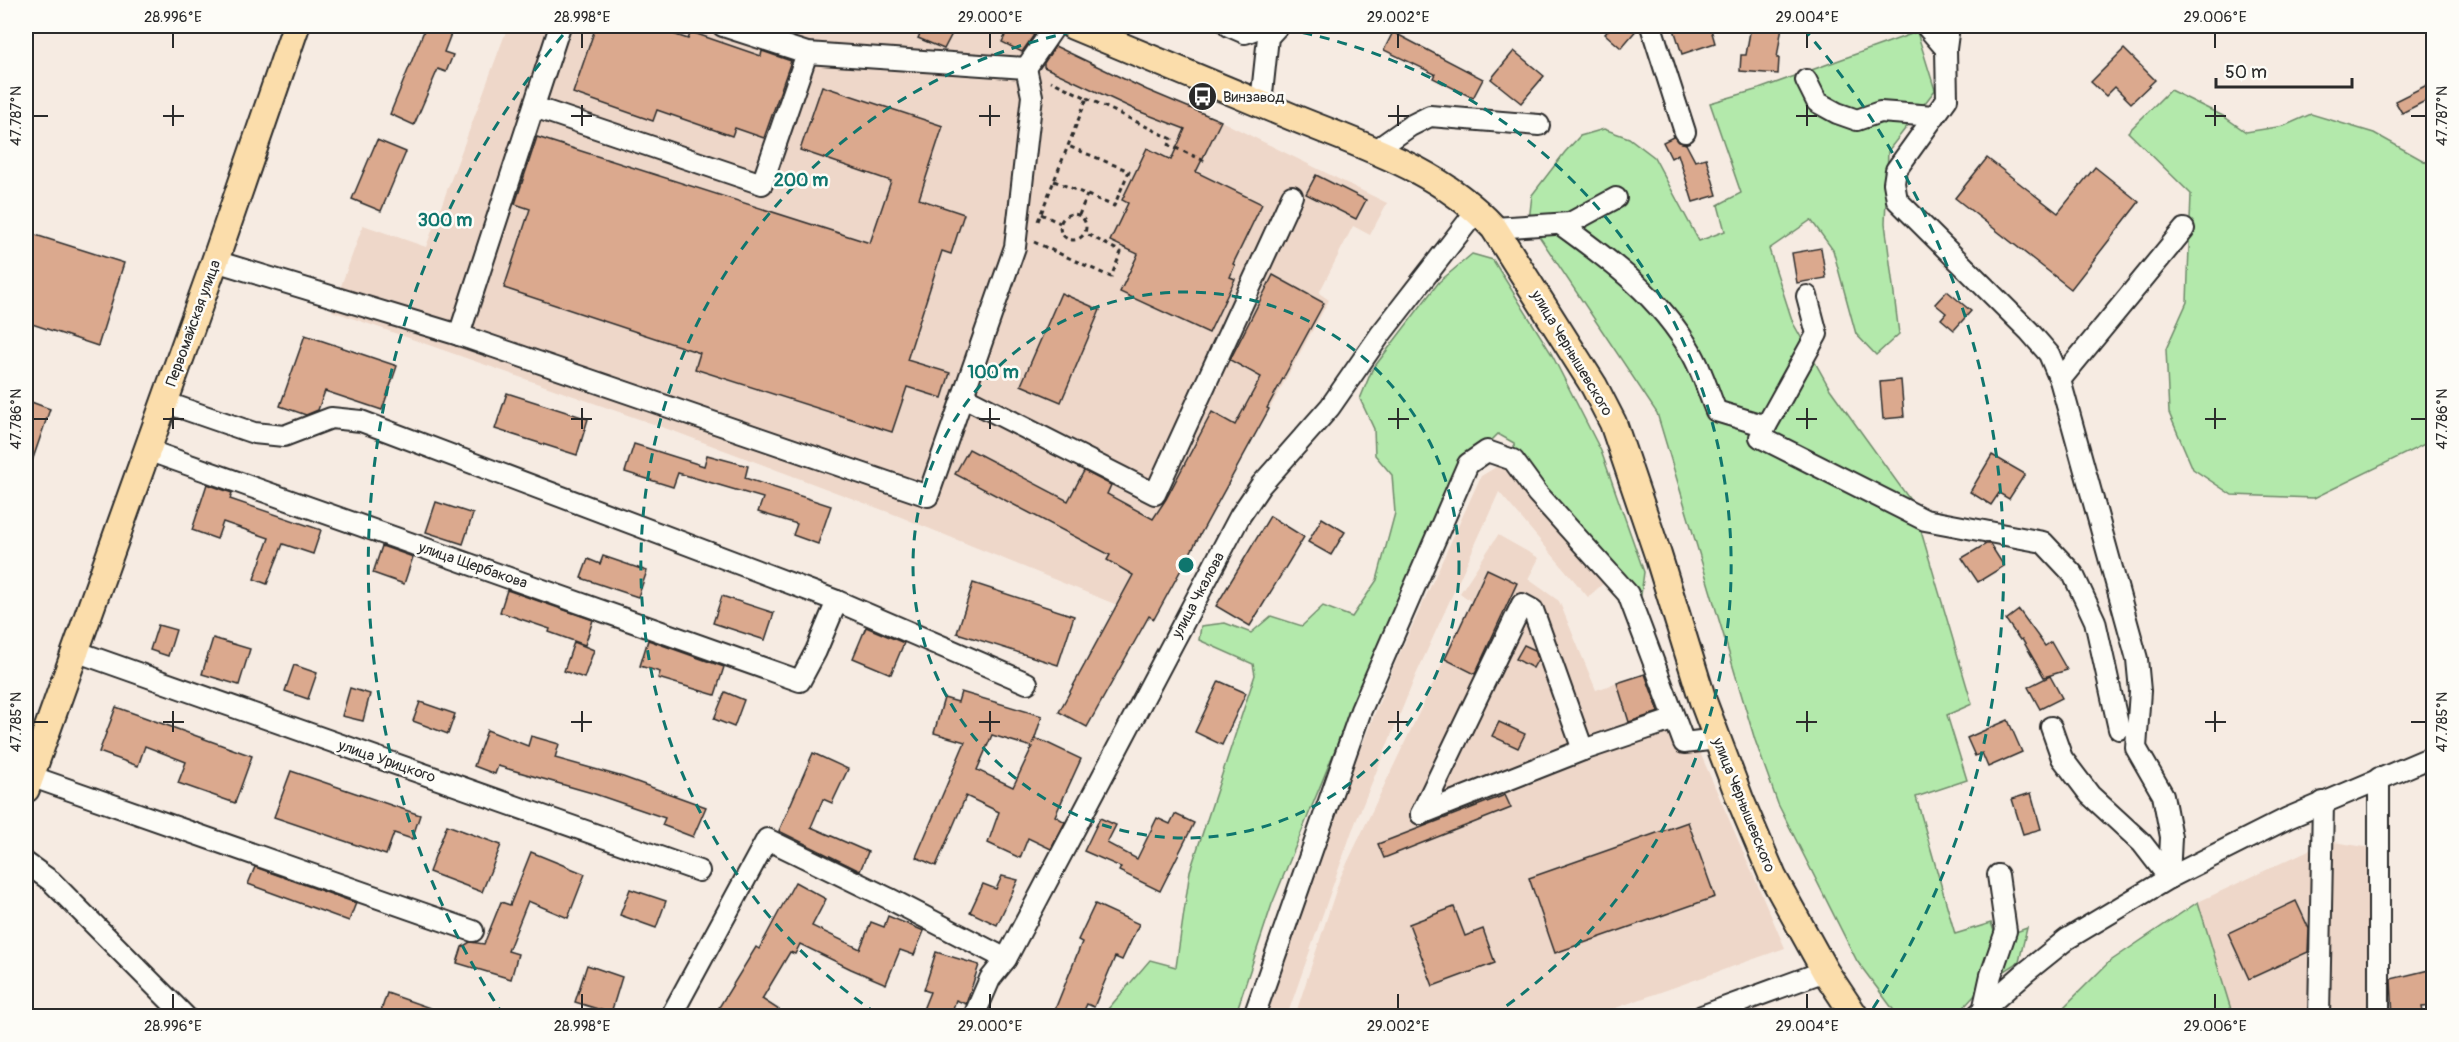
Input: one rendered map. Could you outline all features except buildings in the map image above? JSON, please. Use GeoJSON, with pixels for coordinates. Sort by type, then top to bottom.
{"type":"FeatureCollection","features":[{"type":"Feature","properties":{"kind":"main road","name":"улица Чернышевского"},"geometry":{"type":"LineString","coordinates":[[1073,26],[1376,150],[1417,169],[1450,189],[1477,210],[1494,228],[1594,386],[1613,423],[1717,739],[1740,799],[1773,877],[1825,971],[1855,1017]]}},
{"type":"Feature","properties":{"kind":"main road","name":"Первомайская улица"},"geometry":{"type":"LineString","coordinates":[[28,783],[215,261],[288,33]]}},
{"type":"Feature","properties":{"kind":"street"},"geometry":{"type":"LineString","coordinates":[[459,335],[560,26]]}},
{"type":"Feature","properties":{"kind":"street"},"geometry":{"type":"LineString","coordinates":[[723,26],[807,53],[1026,68]]}},
{"type":"Feature","properties":{"kind":"street"},"geometry":{"type":"LineString","coordinates":[[215,261],[459,335],[928,496],[1014,247],[1032,96],[1026,68],[1055,26]]}},
{"type":"Feature","properties":{"kind":"street"},"geometry":{"type":"LineString","coordinates":[[1229,26],[1245,33],[1264,26]]}},
{"type":"Feature","properties":{"kind":"street"},"geometry":{"type":"LineString","coordinates":[[1261,104],[1268,37],[1278,26]]}},
{"type":"Feature","properties":{"kind":"street"},"geometry":{"type":"LineString","coordinates":[[1650,26],[1685,132]]}},
{"type":"Feature","properties":{"kind":"street"},"geometry":{"type":"LineString","coordinates":[[1926,26],[1946,49]]}},
{"type":"Feature","properties":{"kind":"street"},"geometry":{"type":"LineString","coordinates":[[1949,26],[1946,49],[1947,99],[1896,170],[1894,183],[1898,200],[2029,331],[2049,354],[2060,380],[2137,659],[2140,691],[2136,748],[2163,795],[2171,837],[2169,878]]}},
{"type":"Feature","properties":{"kind":"street"},"geometry":{"type":"LineString","coordinates":[[534,107],[762,184],[807,53]]}},
{"type":"Feature","properties":{"kind":"street"},"geometry":{"type":"LineString","coordinates":[[1806,80],[1817,102],[1837,113],[1857,120],[1880,112],[1934,117]]}},
{"type":"Feature","properties":{"kind":"street"},"geometry":{"type":"LineString","coordinates":[[1376,150],[1410,126],[1430,117],[1539,125]]}},
{"type":"Feature","properties":{"kind":"street"},"geometry":{"type":"LineString","coordinates":[[964,397],[1155,494],[1292,196]]}},
{"type":"Feature","properties":{"kind":"street"},"geometry":{"type":"LineString","coordinates":[[1494,228],[1570,223],[1616,198]]}},
{"type":"Feature","properties":{"kind":"street","name":"улица Чкалова"},"geometry":{"type":"LineString","coordinates":[[974,1017],[990,980],[1005,959],[1240,516],[1261,485],[1330,407],[1380,335],[1477,210]]}},
{"type":"Feature","properties":{"kind":"street"},"geometry":{"type":"LineString","coordinates":[[1560,224],[1614,263],[1669,317],[1692,353],[1716,411],[1766,426]]}},
{"type":"Feature","properties":{"kind":"street"},"geometry":{"type":"LineString","coordinates":[[2060,380],[2184,230]]}},
{"type":"Feature","properties":{"kind":"street"},"geometry":{"type":"LineString","coordinates":[[1807,296],[1817,334],[1760,437],[1925,520],[2043,542],[2073,574],[2095,621],[2119,729]]}},
{"type":"Feature","properties":{"kind":"street"},"geometry":{"type":"LineString","coordinates":[[164,402],[254,433],[284,436],[331,418],[361,421],[837,601],[1027,683]]}},
{"type":"Feature","properties":{"kind":"street","name":"улица Щербакова"},"geometry":{"type":"LineString","coordinates":[[147,450],[800,681],[816,651],[837,601]]}},
{"type":"Feature","properties":{"kind":"street"},"geometry":{"type":"LineString","coordinates":[[1254,1017],[1361,710],[1468,464],[1487,451],[1513,460],[1538,493],[1628,594],[1684,743],[1717,739]]}},
{"type":"Feature","properties":{"kind":"street"},"geometry":{"type":"LineString","coordinates":[[1583,750],[1533,610],[1522,604],[1421,814],[1583,750],[1675,719]]}},
{"type":"Feature","properties":{"kind":"street","name":"улица Урицкого"},"geometry":{"type":"LineString","coordinates":[[75,651],[699,871]]}},
{"type":"Feature","properties":{"kind":"street"},"geometry":{"type":"LineString","coordinates":[[2051,727],[2062,758],[2090,795],[2142,843],[2169,878]]}},
{"type":"Feature","properties":{"kind":"street"},"geometry":{"type":"LineString","coordinates":[[1979,1014],[2067,939],[2169,878],[2323,802],[2433,756]]}},
{"type":"Feature","properties":{"kind":"street"},"geometry":{"type":"LineString","coordinates":[[2379,778],[2379,1009],[2381,1017]]}},
{"type":"Feature","properties":{"kind":"street"},"geometry":{"type":"LineString","coordinates":[[28,783],[473,931]]}},
{"type":"Feature","properties":{"kind":"street"},"geometry":{"type":"LineString","coordinates":[[2319,1017],[2323,802]]}},
{"type":"Feature","properties":{"kind":"street"},"geometry":{"type":"LineString","coordinates":[[670,1017],[767,839],[1005,959]]}},
{"type":"Feature","properties":{"kind":"street"},"geometry":{"type":"LineString","coordinates":[[26,863],[51,881],[185,1017]]}},
{"type":"Feature","properties":{"kind":"street"},"geometry":{"type":"LineString","coordinates":[[1979,1014],[2006,931],[1998,875]]}},
{"type":"Feature","properties":{"kind":"street"},"geometry":{"type":"LineString","coordinates":[[1702,1017],[1825,971]]}},
{"type":"Feature","properties":{"kind":"path"},"geometry":{"type":"LineString","coordinates":[[1051,81],[1172,139],[1170,145],[1205,161]]}},
{"type":"Feature","properties":{"kind":"path"},"geometry":{"type":"LineString","coordinates":[[1038,223],[1087,98]]}},
{"type":"Feature","properties":{"kind":"path"},"geometry":{"type":"LineString","coordinates":[[1054,181],[1114,206],[1129,171],[1068,146]]}},
{"type":"Feature","properties":{"kind":"path"},"geometry":{"type":"LineString","coordinates":[[1079,215],[1087,195]]}},
{"type":"Feature","properties":{"kind":"path"},"geometry":{"type":"LineString","coordinates":[[1041,214],[1060,223]]}},
{"type":"Feature","properties":{"kind":"path"},"geometry":{"type":"LineString","coordinates":[[1069,214],[1079,215],[1086,223],[1085,233],[1079,239],[1069,240],[1061,232],[1060,223],[1069,214]]}},
{"type":"Feature","properties":{"kind":"path"},"geometry":{"type":"LineString","coordinates":[[1030,241],[1111,277],[1121,252],[1085,233]]}},
{"type":"Feature","properties":{"kind":"shaded area"},"geometry":{"type":"Polygon","coordinates":[[[508,26],[1016,26],[1147,90],[1221,121],[1387,203],[1370,235],[1353,226],[1319,293],[1329,300],[1154,620],[896,515],[676,432],[332,311],[363,225],[426,247],[508,26]]]}},
{"type":"Feature","properties":{"kind":"shaded area"},"geometry":{"type":"Polygon","coordinates":[[[1501,464],[1605,582],[1588,597],[1499,492],[1416,675],[1352,831],[1287,1016],[1265,1016],[1331,822],[1394,666],[1481,476],[1501,464]]]}},
{"type":"Feature","properties":{"kind":"shaded area"},"geometry":{"type":"Polygon","coordinates":[[[1498,535],[1539,558],[1528,579],[1559,601],[1596,690],[1650,672],[1681,752],[1698,748],[1785,948],[1593,1016],[1295,1016],[1340,878],[1472,602],[1460,593],[1498,535]]]}},
{"type":"Feature","properties":{"kind":"shaded area"},"geometry":{"type":"Polygon","coordinates":[[[2328,841],[2371,848],[2373,1016],[2233,1016],[2198,902],[2328,841]]]}},
{"type":"Feature","properties":{"kind":"green space"},"geometry":{"type":"Polygon","coordinates":[[[1917,32],[1935,90],[1888,151],[1885,223],[1899,334],[1876,355],[1856,334],[1833,250],[1811,220],[1769,249],[1793,323],[1830,389],[1913,504],[1972,704],[1947,715],[1967,780],[1916,797],[1955,934],[1991,923],[1997,939],[2027,928],[2019,962],[1975,995],[1956,1016],[1898,1016],[1857,961],[1778,804],[1755,740],[1657,413],[1529,221],[1532,195],[1565,152],[1580,136],[1604,129],[1629,138],[1654,157],[1699,241],[1725,231],[1718,205],[1741,193],[1710,103],[1759,89],[1917,32]]]}},
{"type":"Feature","properties":{"kind":"green space"},"geometry":{"type":"Polygon","coordinates":[[[2170,90],[2223,116],[2246,132],[2284,126],[2311,114],[2374,133],[2433,166],[2433,436],[2427,443],[2314,498],[2232,495],[2193,469],[2169,413],[2166,349],[2187,302],[2191,194],[2128,132],[2170,90]]]}},
{"type":"Feature","properties":{"kind":"green space"},"geometry":{"type":"Polygon","coordinates":[[[1472,254],[1493,260],[1551,353],[1601,451],[1644,572],[1641,595],[1628,594],[1515,464],[1514,443],[1498,434],[1468,464],[1367,696],[1348,718],[1272,904],[1235,1016],[1102,1016],[1150,960],[1176,967],[1190,871],[1255,675],[1253,664],[1199,640],[1201,626],[1225,623],[1251,633],[1271,616],[1302,626],[1323,606],[1352,617],[1377,580],[1395,513],[1392,475],[1375,455],[1374,429],[1360,399],[1372,370],[1439,282],[1472,254]]]}},
{"type":"Feature","properties":{"kind":"green space"},"geometry":{"type":"Polygon","coordinates":[[[2198,902],[2233,1016],[2055,1016],[2109,962],[2198,902]]]}},
{"type":"Feature","properties":{"kind":"place","name":"Винзавод"},"geometry":{"type":"Point","coordinates":[1202,97]}}]}
